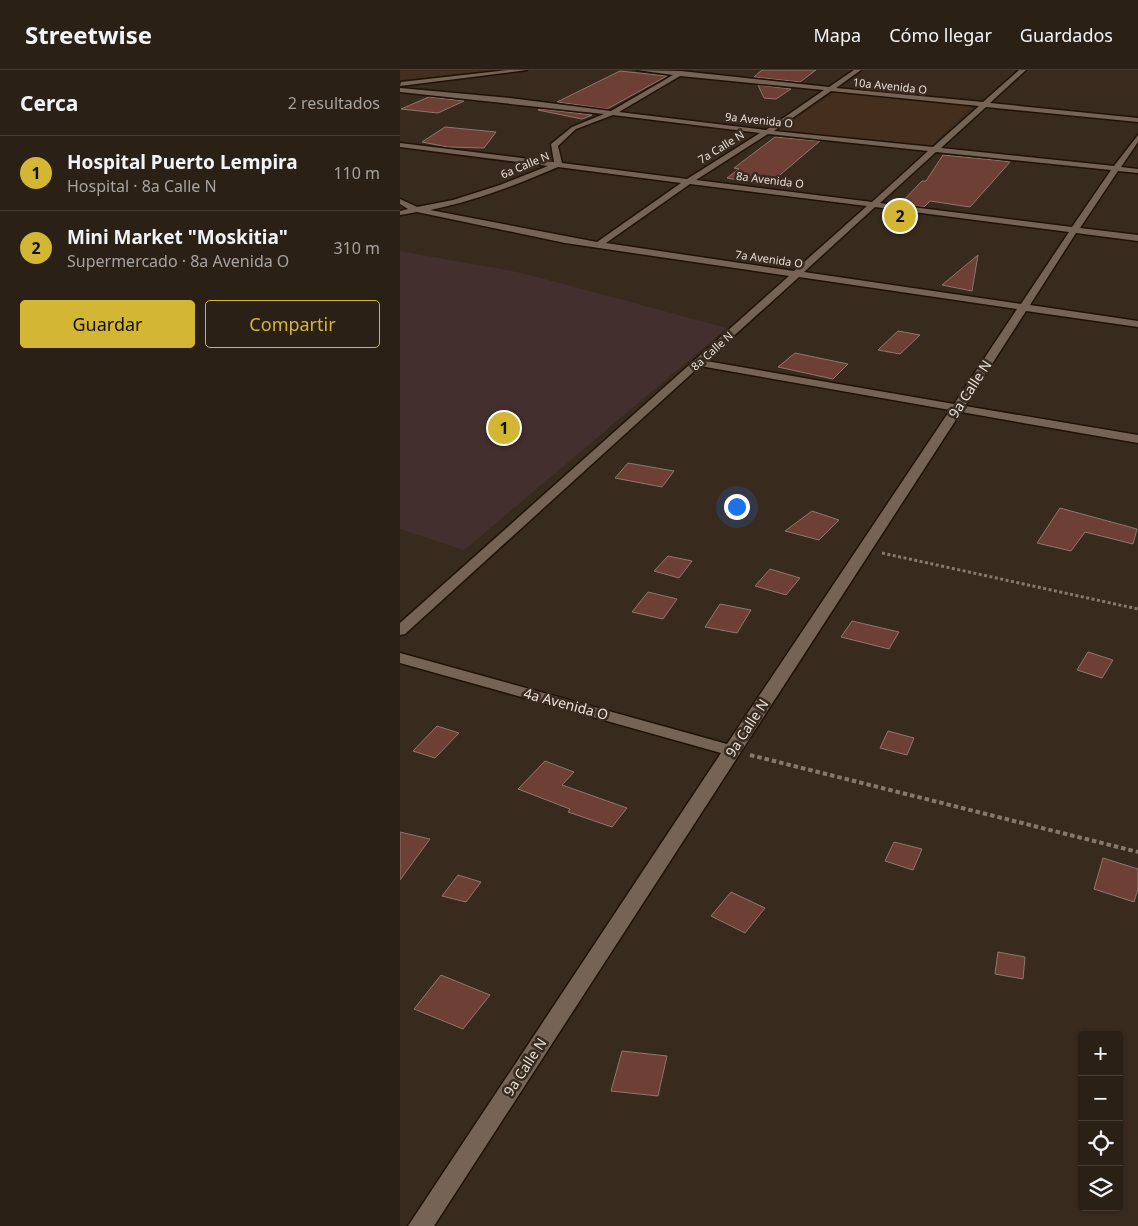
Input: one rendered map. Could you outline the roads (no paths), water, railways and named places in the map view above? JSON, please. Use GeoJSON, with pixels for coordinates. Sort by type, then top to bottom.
{"type":"FeatureCollection","features":[{"type":"Feature","properties":{"kind":"street"},"geometry":{"type":"LineString","coordinates":[[400,84],[524,70]]}},
{"type":"Feature","properties":{"kind":"street","name":"10a Avenida O"},"geometry":{"type":"LineString","coordinates":[[640,70],[1138,120]]}},
{"type":"Feature","properties":{"kind":"street","name":"6a Calle N"},"geometry":{"type":"LineString","coordinates":[[400,213],[455,202],[503,187],[558,164],[554,146],[565,134],[574,128],[610,114],[687,70]]}},
{"type":"Feature","properties":{"kind":"street","name":"7a Calle N"},"geometry":{"type":"LineString","coordinates":[[598,245],[689,181],[831,90],[858,70]]}},
{"type":"Feature","properties":{"kind":"street","name":"8a Calle N"},"geometry":{"type":"LineString","coordinates":[[400,631],[797,275],[1022,70]]}},
{"type":"Feature","properties":{"kind":"street","name":"9a Avenida O"},"geometry":{"type":"LineString","coordinates":[[400,90],[510,100],[610,114],[767,132],[1138,171]]}},
{"type":"Feature","properties":{"kind":"street"},"geometry":{"type":"LineString","coordinates":[[1074,230],[1138,137]]}},
{"type":"Feature","properties":{"kind":"street","name":"8a Avenida O"},"geometry":{"type":"LineString","coordinates":[[400,145],[1138,238]]}},
{"type":"Feature","properties":{"kind":"street","name":"7a Avenida O"},"geometry":{"type":"LineString","coordinates":[[400,201],[415,210],[598,245],[1138,324]]}},
{"type":"Feature","properties":{"kind":"street","name":"9a Calle N"},"geometry":{"type":"LineString","coordinates":[[420,1226],[1074,230]]}},
{"type":"Feature","properties":{"kind":"street"},"geometry":{"type":"LineString","coordinates":[[699,363],[1138,439]]}},
{"type":"Feature","properties":{"kind":"street","name":"4a Avenida O"},"geometry":{"type":"LineString","coordinates":[[400,658],[733,750]]}},
{"type":"Feature","properties":{"kind":"place","name":"Mini Market \"Moskitia\""},"geometry":{"type":"Point","coordinates":[900,216]}},
{"type":"Feature","properties":{"kind":"place","name":"Hospital Puerto Lempira"},"geometry":{"type":"Point","coordinates":[504,428]}}]}
